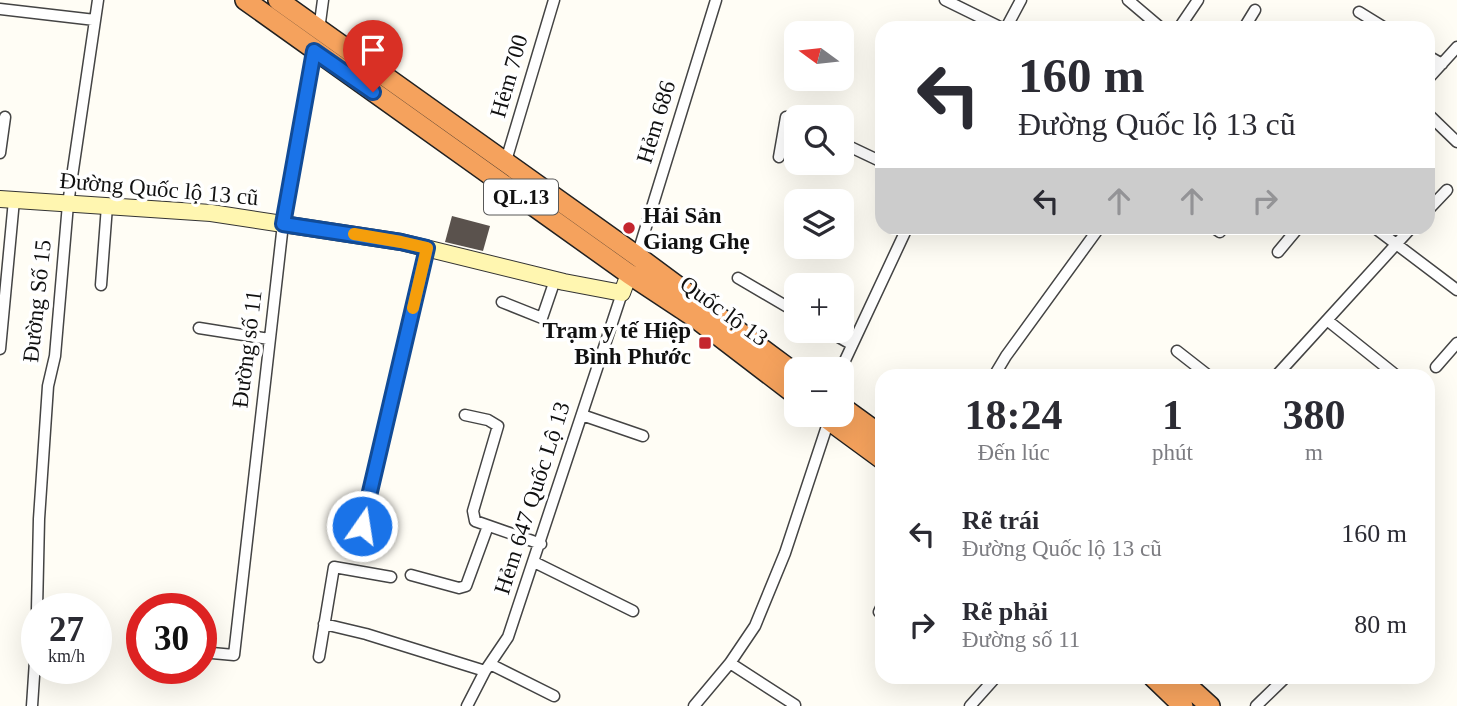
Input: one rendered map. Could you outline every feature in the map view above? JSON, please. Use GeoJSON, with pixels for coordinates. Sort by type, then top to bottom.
{"type":"FeatureCollection","features":[{"type":"Feature","properties":{"kind":"highway","name":"Quốc lộ 13"},"geometry":{"type":"LineString","coordinates":[[245,0],[314,51],[784,366]]}},
{"type":"Feature","properties":{"kind":"highway","name":"Quốc lộ 13"},"geometry":{"type":"LineString","coordinates":[[278,0],[505,164],[694,317],[784,386]]}},
{"type":"Feature","properties":{"kind":"highway"},"geometry":{"type":"LineString","coordinates":[[854,424],[875,433]]}},
{"type":"Feature","properties":{"kind":"highway"},"geometry":{"type":"LineString","coordinates":[[846,427],[875,453]]}},
{"type":"Feature","properties":{"kind":"highway"},"geometry":{"type":"LineString","coordinates":[[1160,684],[1183,706]]}},
{"type":"Feature","properties":{"kind":"highway"},"geometry":{"type":"LineString","coordinates":[[1186,684],[1210,706]]}},
{"type":"Feature","properties":{"kind":"street","name":"Đường Số 15"},"geometry":{"type":"LineString","coordinates":[[37,593],[39,519],[48,386],[55,356],[68,204],[98,0]]}},
{"type":"Feature","properties":{"kind":"street"},"geometry":{"type":"LineString","coordinates":[[319,30],[324,0]]}},
{"type":"Feature","properties":{"kind":"street","name":"Hẻm 700"},"geometry":{"type":"LineString","coordinates":[[505,164],[554,0]]}},
{"type":"Feature","properties":{"kind":"street","name":"Hẻm 686"},"geometry":{"type":"LineString","coordinates":[[633,265],[716,0]]}},
{"type":"Feature","properties":{"kind":"street"},"geometry":{"type":"LineString","coordinates":[[944,0],[989,21]]}},
{"type":"Feature","properties":{"kind":"street"},"geometry":{"type":"LineString","coordinates":[[970,12],[976,0]]}},
{"type":"Feature","properties":{"kind":"street"},"geometry":{"type":"LineString","coordinates":[[1008,21],[1021,0]]}},
{"type":"Feature","properties":{"kind":"street"},"geometry":{"type":"LineString","coordinates":[[1128,0],[1153,21]]}},
{"type":"Feature","properties":{"kind":"street"},"geometry":{"type":"LineString","coordinates":[[1184,21],[1198,0]]}},
{"type":"Feature","properties":{"kind":"street"},"geometry":{"type":"LineString","coordinates":[[0,9],[95,20]]}},
{"type":"Feature","properties":{"kind":"street"},"geometry":{"type":"LineString","coordinates":[[1248,21],[1255,10]]}},
{"type":"Feature","properties":{"kind":"street"},"geometry":{"type":"LineString","coordinates":[[1359,12],[1374,21]]}},
{"type":"Feature","properties":{"kind":"street"},"geometry":{"type":"LineString","coordinates":[[1435,72],[1456,50]]}},
{"type":"Feature","properties":{"kind":"street","name":"Đường số 11"},"geometry":{"type":"LineString","coordinates":[[217,653],[234,655],[283,224],[314,51]]}},
{"type":"Feature","properties":{"kind":"street"},"geometry":{"type":"LineString","coordinates":[[1435,60],[1442,64]]}},
{"type":"Feature","properties":{"kind":"street"},"geometry":{"type":"LineString","coordinates":[[0,153],[5,117]]}},
{"type":"Feature","properties":{"kind":"street"},"geometry":{"type":"LineString","coordinates":[[1435,121],[1457,142]]}},
{"type":"Feature","properties":{"kind":"street"},"geometry":{"type":"LineString","coordinates":[[779,157],[784,128]]}},
{"type":"Feature","properties":{"kind":"street"},"geometry":{"type":"LineString","coordinates":[[854,149],[875,159]]}},
{"type":"Feature","properties":{"kind":"street"},"geometry":{"type":"LineString","coordinates":[[1435,203],[1447,190]]}},
{"type":"Feature","properties":{"kind":"street"},"geometry":{"type":"LineString","coordinates":[[0,349],[7,200]]}},
{"type":"Feature","properties":{"kind":"street","name":"Đường Quốc lộ 13 cũ"},"geometry":{"type":"LineString","coordinates":[[7,200],[211,213],[401,242],[555,280],[622,293]]}},
{"type":"Feature","properties":{"kind":"street"},"geometry":{"type":"LineString","coordinates":[[101,285],[107,206]]}},
{"type":"Feature","properties":{"kind":"street"},"geometry":{"type":"LineString","coordinates":[[846,357],[904,235]]}},
{"type":"Feature","properties":{"kind":"street"},"geometry":{"type":"LineString","coordinates":[[998,369],[1094,235]]}},
{"type":"Feature","properties":{"kind":"street"},"geometry":{"type":"LineString","coordinates":[[1278,252],[1292,235]]}},
{"type":"Feature","properties":{"kind":"street"},"geometry":{"type":"LineString","coordinates":[[1383,235],[1457,290]]}},
{"type":"Feature","properties":{"kind":"street"},"geometry":{"type":"LineString","coordinates":[[1282,369],[1404,235]]}},
{"type":"Feature","properties":{"kind":"street"},"geometry":{"type":"LineString","coordinates":[[357,552],[427,248]]}},
{"type":"Feature","properties":{"kind":"street"},"geometry":{"type":"LineString","coordinates":[[622,293],[633,265]]}},
{"type":"Feature","properties":{"kind":"street"},"geometry":{"type":"LineString","coordinates":[[738,278],[784,305]]}},
{"type":"Feature","properties":{"kind":"street"},"geometry":{"type":"LineString","coordinates":[[502,302],[542,317],[555,280]]}},
{"type":"Feature","properties":{"kind":"street","name":"Hẻm 647 Quốc Lộ 13"},"geometry":{"type":"LineString","coordinates":[[467,706],[508,637],[622,293]]}},
{"type":"Feature","properties":{"kind":"street"},"geometry":{"type":"LineString","coordinates":[[1327,320],[1388,369]]}},
{"type":"Feature","properties":{"kind":"street"},"geometry":{"type":"LineString","coordinates":[[199,328],[269,339]]}},
{"type":"Feature","properties":{"kind":"street"},"geometry":{"type":"LineString","coordinates":[[1436,367],[1457,343]]}},
{"type":"Feature","properties":{"kind":"street"},"geometry":{"type":"LineString","coordinates":[[1177,351],[1200,369]]}},
{"type":"Feature","properties":{"kind":"street"},"geometry":{"type":"LineString","coordinates":[[464,415],[488,420],[498,426],[473,511],[475,521],[541,544]]}},
{"type":"Feature","properties":{"kind":"street"},"geometry":{"type":"LineString","coordinates":[[582,415],[643,436]]}},
{"type":"Feature","properties":{"kind":"street"},"geometry":{"type":"LineString","coordinates":[[694,706],[730,663],[755,626],[785,554],[827,427]]}},
{"type":"Feature","properties":{"kind":"street"},"geometry":{"type":"LineString","coordinates":[[411,575],[459,588],[466,586],[488,526]]}},
{"type":"Feature","properties":{"kind":"street"},"geometry":{"type":"LineString","coordinates":[[534,562],[633,611]]}},
{"type":"Feature","properties":{"kind":"street"},"geometry":{"type":"LineString","coordinates":[[319,657],[334,566],[391,577]]}},
{"type":"Feature","properties":{"kind":"street"},"geometry":{"type":"LineString","coordinates":[[324,624],[488,667],[554,696]]}},
{"type":"Feature","properties":{"kind":"street"},"geometry":{"type":"LineString","coordinates":[[730,663],[795,705]]}},
{"type":"Feature","properties":{"kind":"street"},"geometry":{"type":"LineString","coordinates":[[32,706],[33,684]]}},
{"type":"Feature","properties":{"kind":"street"},"geometry":{"type":"LineString","coordinates":[[970,706],[990,684]]}},
{"type":"Feature","properties":{"kind":"street"},"geometry":{"type":"LineString","coordinates":[[1256,706],[1279,684]]}},
{"type":"Feature","properties":{"kind":"building"},"geometry":{"type":"Polygon","coordinates":[[[452,216],[490,226],[483,251],[445,242],[452,216]]]}},
{"type":"Feature","properties":{"kind":"slow traffic"},"geometry":{"type":"LineString","coordinates":[[354,234],[427,248],[413,308]]}},
{"type":"Feature","properties":{"kind":"place","name":"Hải Sản Giang Ghẹ"},"geometry":{"type":"Point","coordinates":[629,228]}},
{"type":"Feature","properties":{"kind":"place","name":"Trạm y tế Hiệp Bình Phước"},"geometry":{"type":"Point","coordinates":[705,343]}},
{"type":"Feature","properties":{"kind":"route"},"geometry":{"type":"LineString","coordinates":[[362,526],[427,248],[283,224],[314,51],[373,92]]}}]}
